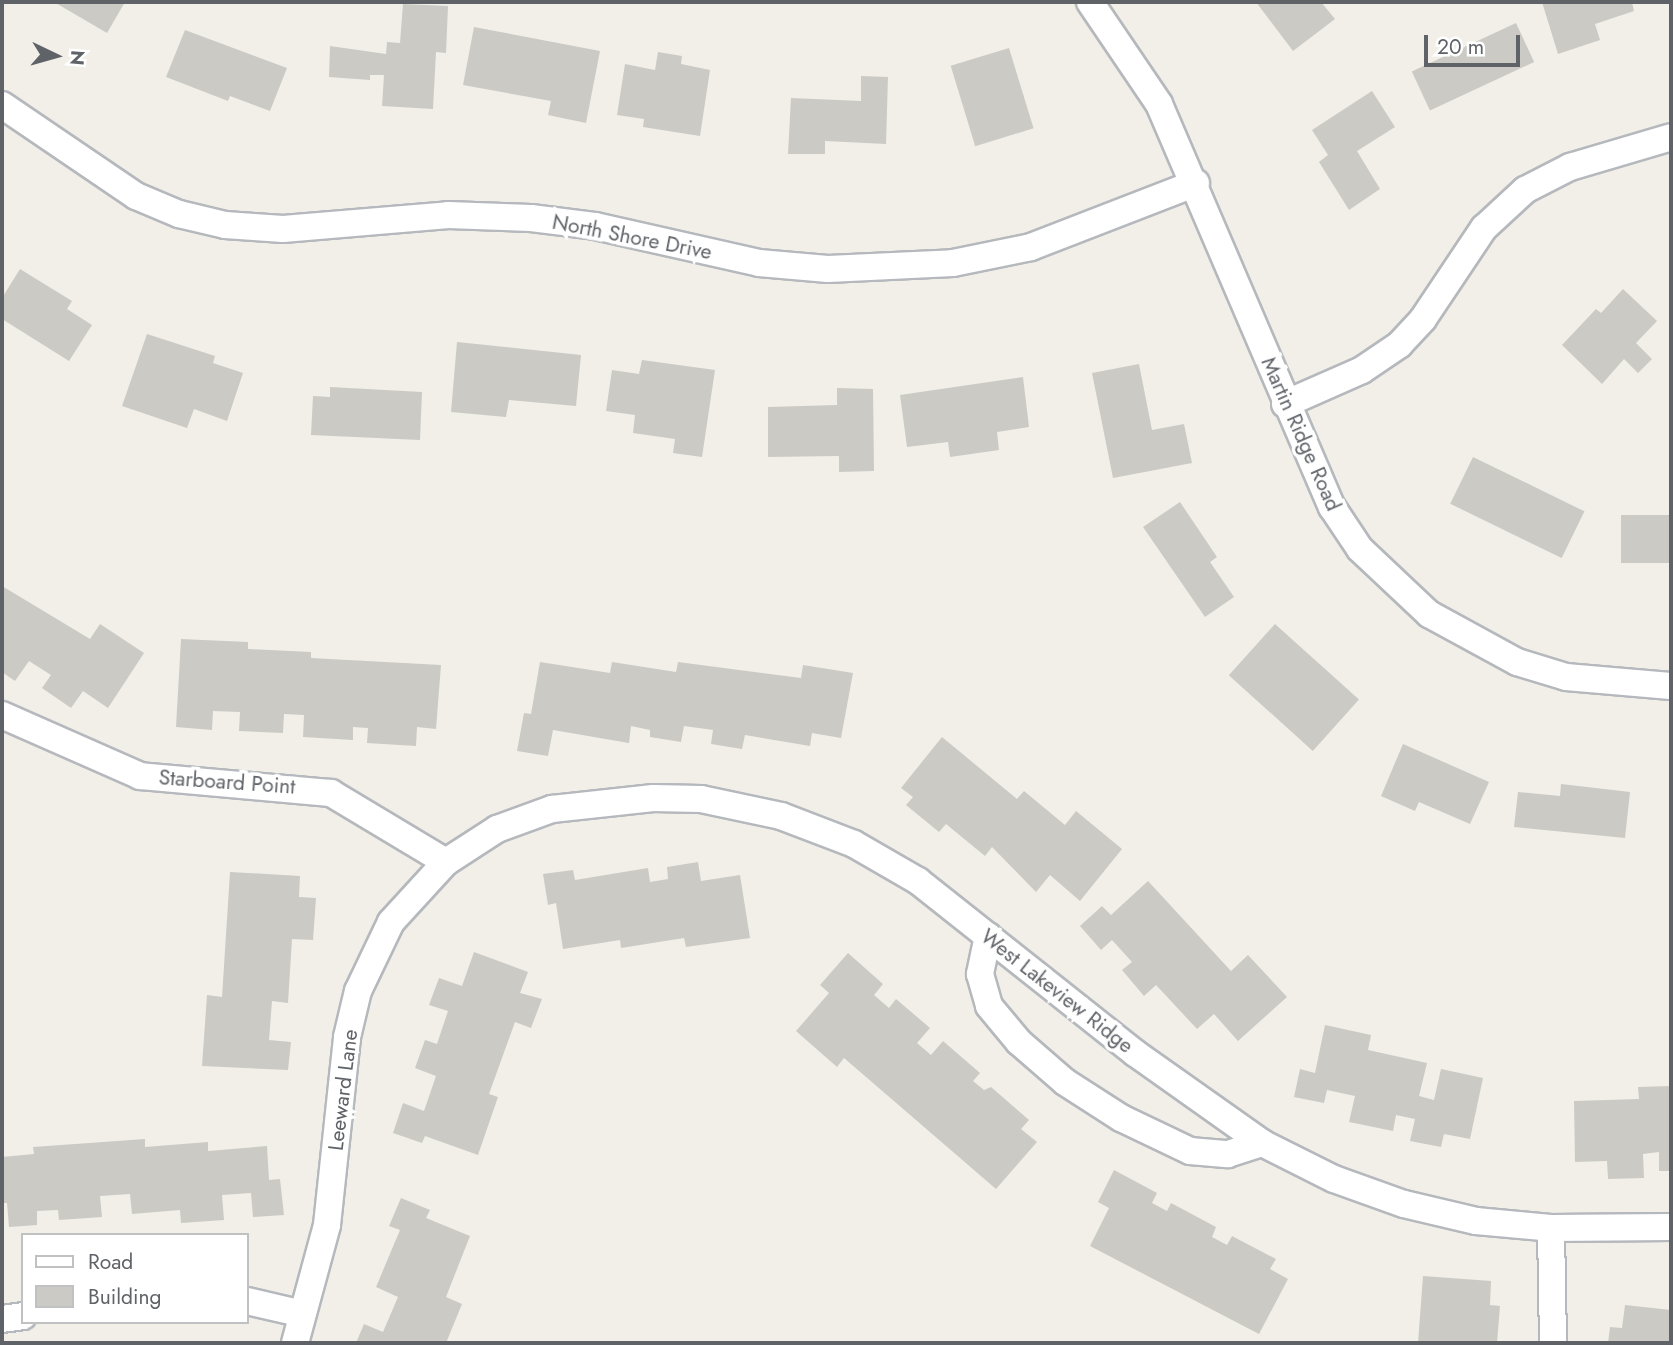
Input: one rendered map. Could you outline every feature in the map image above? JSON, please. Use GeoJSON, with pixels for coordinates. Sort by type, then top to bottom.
{"type":"FeatureCollection","features":[{"type":"Feature","properties":{"kind":"street","name":"Martin Ridge Road"},"geometry":{"type":"LineString","coordinates":[[1090,2],[1159,104],[1196,183],[1285,404],[1332,507],[1360,549],[1429,614],[1517,663],[1566,677],[1671,686]]}},
{"type":"Feature","properties":{"kind":"street","name":"North Shore Drive"},"geometry":{"type":"LineString","coordinates":[[2,106],[136,196],[179,214],[225,225],[283,229],[448,215],[531,218],[594,226],[759,263],[828,270],[953,263],[1031,247],[1196,183]]}},
{"type":"Feature","properties":{"kind":"street"},"geometry":{"type":"LineString","coordinates":[[1285,404],[1362,370],[1399,345],[1423,319],[1483,228],[1525,190],[1570,167],[1671,137]]}},
{"type":"Feature","properties":{"kind":"street","name":"Starboard Point"},"geometry":{"type":"LineString","coordinates":[[2,715],[140,776],[331,793],[446,862]]}},
{"type":"Feature","properties":{"kind":"street","name":"West Lakeview Ridge"},"geometry":{"type":"LineString","coordinates":[[446,862],[498,829],[552,809],[653,798],[701,799],[781,816],[854,844],[918,881],[1135,1054],[1262,1143],[1334,1179],[1404,1204],[1476,1221],[1551,1228],[1671,1227]]}},
{"type":"Feature","properties":{"kind":"street","name":"Leeward Lane"},"geometry":{"type":"LineString","coordinates":[[295,1343],[327,1225],[347,1037],[358,991],[391,922],[446,862]]}},
{"type":"Feature","properties":{"kind":"street"},"geometry":{"type":"LineString","coordinates":[[988,936],[980,974],[989,1006],[1019,1042],[1065,1082],[1121,1118],[1190,1151],[1228,1154],[1262,1143]]}},
{"type":"Feature","properties":{"kind":"street"},"geometry":{"type":"LineString","coordinates":[[1551,1228],[1553,1343]]}},
{"type":"Feature","properties":{"kind":"street"},"geometry":{"type":"LineString","coordinates":[[248,1301],[303,1314]]}},
{"type":"Feature","properties":{"kind":"street"},"geometry":{"type":"LineString","coordinates":[[2,1319],[21,1316]]}},
{"type":"Feature","properties":{"kind":"building"},"geometry":{"type":"Polygon","coordinates":[[[54,2],[125,2],[107,33],[54,2]]]}},
{"type":"Feature","properties":{"kind":"building"},"geometry":{"type":"Polygon","coordinates":[[[1256,2],[1321,2],[1335,19],[1293,51],[1256,2]]]}},
{"type":"Feature","properties":{"kind":"building"},"geometry":{"type":"Polygon","coordinates":[[[1542,2],[1632,2],[1634,11],[1595,24],[1600,40],[1558,54],[1542,2]]]}},
{"type":"Feature","properties":{"kind":"building"},"geometry":{"type":"Polygon","coordinates":[[[403,4],[448,6],[446,53],[436,52],[433,109],[382,106],[384,75],[370,75],[370,80],[329,77],[330,46],[386,54],[387,42],[400,43],[403,4]]]}},
{"type":"Feature","properties":{"kind":"building"},"geometry":{"type":"Polygon","coordinates":[[[1516,23],[1534,62],[1430,111],[1412,72],[1516,23]]]}},
{"type":"Feature","properties":{"kind":"building"},"geometry":{"type":"Polygon","coordinates":[[[474,27],[600,51],[586,123],[548,115],[551,101],[463,85],[474,27]]]}},
{"type":"Feature","properties":{"kind":"building"},"geometry":{"type":"Polygon","coordinates":[[[185,30],[287,68],[270,111],[230,96],[228,101],[166,77],[185,30]]]}},
{"type":"Feature","properties":{"kind":"building"},"geometry":{"type":"Polygon","coordinates":[[[1009,48],[1034,128],[975,146],[951,66],[1009,48]]]}},
{"type":"Feature","properties":{"kind":"building"},"geometry":{"type":"Polygon","coordinates":[[[658,52],[682,56],[681,64],[710,70],[700,136],[643,127],[644,119],[617,115],[625,64],[655,70],[658,52]]]}},
{"type":"Feature","properties":{"kind":"building"},"geometry":{"type":"Polygon","coordinates":[[[861,76],[888,77],[886,144],[825,141],[825,154],[788,154],[791,98],[861,101],[861,76]]]}},
{"type":"Feature","properties":{"kind":"building"},"geometry":{"type":"Polygon","coordinates":[[[1372,91],[1395,127],[1357,151],[1380,189],[1349,210],[1319,162],[1328,155],[1312,130],[1372,91]]]}},
{"type":"Feature","properties":{"kind":"building"},"geometry":{"type":"Polygon","coordinates":[[[20,269],[72,301],[67,309],[92,325],[69,361],[2,319],[2,298],[20,269]]]}},
{"type":"Feature","properties":{"kind":"building"},"geometry":{"type":"Polygon","coordinates":[[[1623,289],[1657,321],[1636,343],[1652,359],[1638,373],[1624,359],[1602,384],[1562,345],[1596,309],[1601,313],[1623,289]]]}},
{"type":"Feature","properties":{"kind":"building"},"geometry":{"type":"Polygon","coordinates":[[[147,334],[215,356],[213,363],[243,373],[227,421],[194,409],[187,428],[122,406],[147,334]]]}},
{"type":"Feature","properties":{"kind":"building"},"geometry":{"type":"Polygon","coordinates":[[[457,342],[581,355],[576,406],[509,400],[506,417],[451,412],[457,342]]]}},
{"type":"Feature","properties":{"kind":"building"},"geometry":{"type":"Polygon","coordinates":[[[642,360],[715,370],[702,457],[673,453],[675,439],[633,433],[635,415],[606,411],[612,370],[639,374],[642,360]]]}},
{"type":"Feature","properties":{"kind":"building"},"geometry":{"type":"Polygon","coordinates":[[[1139,364],[1152,430],[1184,424],[1192,463],[1113,478],[1092,373],[1139,364]]]}},
{"type":"Feature","properties":{"kind":"building"},"geometry":{"type":"Polygon","coordinates":[[[1023,377],[1029,427],[997,432],[999,450],[950,457],[948,442],[907,447],[900,395],[1023,377]]]}},
{"type":"Feature","properties":{"kind":"building"},"geometry":{"type":"Polygon","coordinates":[[[330,387],[422,392],[420,440],[311,435],[313,396],[330,397],[330,387]]]}},
{"type":"Feature","properties":{"kind":"building"},"geometry":{"type":"Polygon","coordinates":[[[837,388],[873,389],[874,471],[839,472],[839,456],[768,457],[768,407],[837,405],[837,388]]]}},
{"type":"Feature","properties":{"kind":"building"},"geometry":{"type":"Polygon","coordinates":[[[1473,457],[1584,511],[1562,558],[1450,504],[1473,457]]]}},
{"type":"Feature","properties":{"kind":"building"},"geometry":{"type":"Polygon","coordinates":[[[1180,502],[1217,557],[1210,562],[1234,597],[1205,617],[1143,527],[1180,502]]]}},
{"type":"Feature","properties":{"kind":"building"},"geometry":{"type":"Polygon","coordinates":[[[1621,515],[1671,515],[1671,563],[1621,563],[1621,515]]]}},
{"type":"Feature","properties":{"kind":"building"},"geometry":{"type":"Polygon","coordinates":[[[2,586],[90,639],[100,624],[144,653],[108,708],[83,691],[71,708],[42,688],[51,675],[29,661],[15,681],[2,672],[2,586]]]}},
{"type":"Feature","properties":{"kind":"building"},"geometry":{"type":"Polygon","coordinates":[[[1275,624],[1359,700],[1313,751],[1229,675],[1275,624]]]}},
{"type":"Feature","properties":{"kind":"building"},"geometry":{"type":"Polygon","coordinates":[[[181,639],[248,642],[248,649],[311,652],[311,658],[441,665],[436,729],[417,727],[416,746],[367,743],[368,728],[353,727],[353,740],[303,737],[304,715],[284,714],[283,733],[239,731],[240,712],[213,711],[212,730],[176,727],[181,639]]]}},
{"type":"Feature","properties":{"kind":"building"},"geometry":{"type":"Polygon","coordinates":[[[540,662],[610,673],[612,662],[676,672],[678,662],[801,678],[803,665],[853,673],[841,738],[812,733],[810,746],[745,735],[742,749],[711,744],[713,730],[684,726],[681,742],[650,737],[650,730],[631,726],[629,743],[553,730],[548,756],[517,751],[524,713],[531,714],[540,662]]]}},
{"type":"Feature","properties":{"kind":"building"},"geometry":{"type":"Polygon","coordinates":[[[942,737],[1017,799],[1024,791],[1065,825],[1076,811],[1122,849],[1080,901],[1050,875],[1036,892],[992,847],[985,856],[946,824],[939,832],[906,805],[913,797],[901,788],[942,737]]]}},
{"type":"Feature","properties":{"kind":"building"},"geometry":{"type":"Polygon","coordinates":[[[1403,744],[1489,782],[1470,824],[1419,802],[1415,811],[1381,796],[1403,744]]]}},
{"type":"Feature","properties":{"kind":"building"},"geometry":{"type":"Polygon","coordinates":[[[1561,784],[1630,792],[1625,838],[1514,827],[1518,792],[1560,796],[1561,784]]]}},
{"type":"Feature","properties":{"kind":"building"},"geometry":{"type":"Polygon","coordinates":[[[698,862],[701,881],[740,875],[750,938],[686,947],[684,938],[621,948],[620,940],[563,949],[556,903],[548,905],[543,874],[573,870],[575,880],[648,868],[650,882],[668,879],[667,867],[698,862]]]}},
{"type":"Feature","properties":{"kind":"building"},"geometry":{"type":"Polygon","coordinates":[[[230,872],[300,876],[299,897],[316,898],[313,940],[292,939],[288,1003],[272,1001],[269,1040],[291,1042],[288,1070],[202,1066],[207,995],[222,997],[230,872]]]}},
{"type":"Feature","properties":{"kind":"building"},"geometry":{"type":"Polygon","coordinates":[[[1148,881],[1231,971],[1248,955],[1287,997],[1238,1041],[1214,1014],[1197,1029],[1156,985],[1144,996],[1122,970],[1132,962],[1112,940],[1101,950],[1080,926],[1102,906],[1111,915],[1148,881]]]}},
{"type":"Feature","properties":{"kind":"building"},"geometry":{"type":"Polygon","coordinates":[[[474,952],[528,972],[520,993],[542,999],[531,1028],[515,1022],[489,1094],[498,1097],[478,1155],[425,1136],[422,1143],[393,1133],[403,1103],[424,1111],[436,1076],[415,1068],[425,1040],[437,1044],[448,1011],[429,1005],[439,978],[462,986],[474,952]]]}},
{"type":"Feature","properties":{"kind":"building"},"geometry":{"type":"Polygon","coordinates":[[[848,953],[883,984],[874,995],[889,1008],[896,999],[930,1028],[917,1043],[931,1055],[943,1041],[980,1073],[973,1081],[984,1090],[991,1087],[1029,1120],[1021,1129],[1037,1142],[996,1189],[844,1058],[837,1067],[796,1031],[829,993],[820,985],[848,953]]]}},
{"type":"Feature","properties":{"kind":"building"},"geometry":{"type":"Polygon","coordinates":[[[1325,1025],[1371,1035],[1368,1050],[1427,1063],[1419,1096],[1434,1100],[1441,1069],[1483,1078],[1470,1139],[1444,1134],[1441,1147],[1410,1141],[1415,1119],[1396,1115],[1393,1131],[1349,1122],[1355,1096],[1327,1090],[1324,1103],[1294,1097],[1300,1069],[1315,1073],[1325,1025]]]}},
{"type":"Feature","properties":{"kind":"building"},"geometry":{"type":"Polygon","coordinates":[[[1671,1086],[1671,1171],[1659,1171],[1659,1152],[1643,1154],[1644,1178],[1608,1179],[1607,1161],[1575,1162],[1574,1101],[1639,1099],[1638,1087],[1671,1086]]]}},
{"type":"Feature","properties":{"kind":"building"},"geometry":{"type":"Polygon","coordinates":[[[145,1139],[145,1147],[208,1142],[208,1151],[267,1146],[269,1180],[280,1179],[284,1215],[253,1217],[251,1193],[222,1195],[224,1220],[181,1223],[180,1210],[132,1214],[130,1194],[100,1196],[102,1217],[59,1220],[58,1210],[37,1211],[37,1225],[9,1227],[7,1203],[2,1203],[2,1157],[34,1154],[33,1147],[145,1139]]]}},
{"type":"Feature","properties":{"kind":"building"},"geometry":{"type":"Polygon","coordinates":[[[1114,1170],[1157,1193],[1152,1203],[1167,1211],[1171,1203],[1216,1227],[1212,1237],[1227,1245],[1232,1236],[1276,1259],[1270,1269],[1288,1279],[1259,1334],[1090,1246],[1109,1208],[1098,1202],[1114,1170]]]}},
{"type":"Feature","properties":{"kind":"building"},"geometry":{"type":"Polygon","coordinates":[[[401,1198],[430,1210],[426,1218],[470,1236],[446,1297],[462,1304],[446,1343],[356,1343],[364,1324],[383,1332],[398,1297],[376,1287],[400,1230],[389,1226],[401,1198]]]}},
{"type":"Feature","properties":{"kind":"building"},"geometry":{"type":"Polygon","coordinates":[[[1423,1276],[1491,1281],[1490,1305],[1500,1306],[1497,1343],[1418,1343],[1423,1276]]]}},
{"type":"Feature","properties":{"kind":"building"},"geometry":{"type":"Polygon","coordinates":[[[1625,1305],[1671,1310],[1671,1343],[1608,1343],[1610,1327],[1622,1328],[1625,1305]]]}}]}
